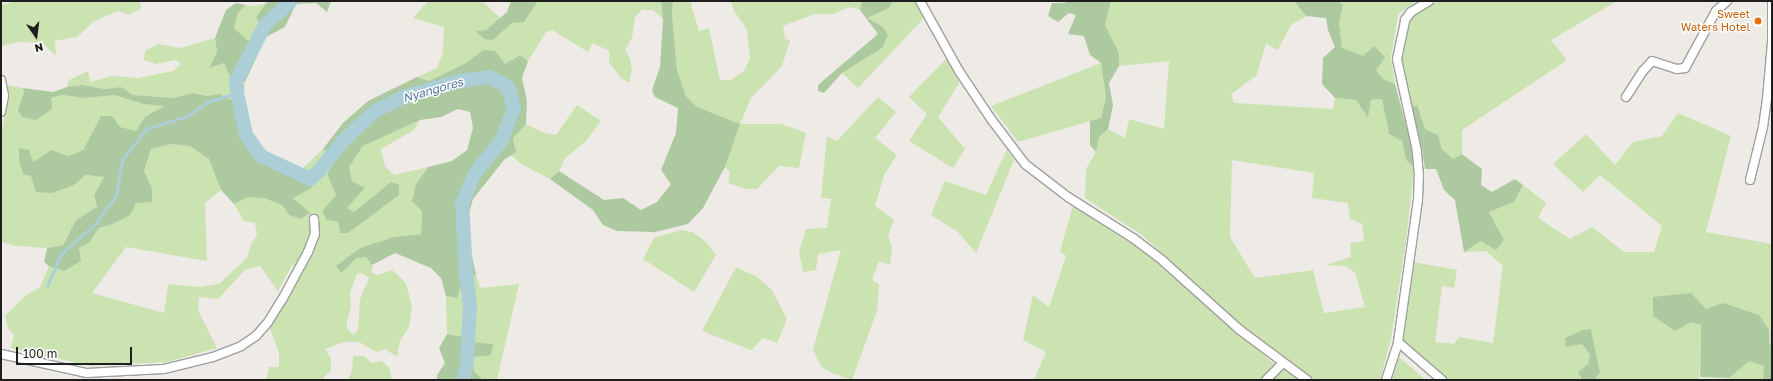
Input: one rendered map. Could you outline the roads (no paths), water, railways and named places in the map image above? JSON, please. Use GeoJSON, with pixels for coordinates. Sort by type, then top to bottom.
{"type":"FeatureCollection","features":[{"type":"Feature","properties":{"kind":"street"},"geometry":{"type":"LineString","coordinates":[[920,1],[959,71],[991,119],[1024,164],[1058,191],[1133,238],[1163,261],[1240,330],[1307,380]]}},
{"type":"Feature","properties":{"kind":"street"},"geometry":{"type":"LineString","coordinates":[[1386,380],[1398,342],[1418,200],[1419,176],[1418,151],[1397,59],[1405,20],[1411,12],[1429,1]]}},
{"type":"Feature","properties":{"kind":"street"},"geometry":{"type":"LineString","coordinates":[[1626,97],[1643,71],[1652,61],[1677,69],[1685,68],[1691,60],[1716,11],[1727,1]]}},
{"type":"Feature","properties":{"kind":"street"},"geometry":{"type":"LineString","coordinates":[[1750,180],[1767,98],[1772,42],[1772,1]]}},
{"type":"Feature","properties":{"kind":"street"},"geometry":{"type":"LineString","coordinates":[[1,80],[4,96],[1,112]]}},
{"type":"Feature","properties":{"kind":"street"},"geometry":{"type":"LineString","coordinates":[[1,354],[87,372],[105,372],[164,369],[213,357],[241,346],[256,336],[268,322],[282,300],[308,252],[315,234],[314,219]]}},
{"type":"Feature","properties":{"kind":"street"},"geometry":{"type":"LineString","coordinates":[[1398,342],[1442,380]]}},
{"type":"Feature","properties":{"kind":"street"},"geometry":{"type":"LineString","coordinates":[[1266,380],[1283,363]]}},
{"type":"Feature","properties":{"kind":"waterway","name":"Nyangores"},"geometry":{"type":"LineString","coordinates":[[291,1],[265,25],[236,81],[237,93],[246,135],[261,156],[310,179],[318,172],[343,141],[375,111],[406,96],[460,81],[490,77],[508,87],[514,108],[502,140],[475,173],[462,203],[466,273],[470,304],[467,363],[463,380]]}},
{"type":"Feature","properties":{"kind":"waterway"},"geometry":{"type":"LineString","coordinates":[[47,286],[61,254],[96,223],[116,195],[122,160],[146,129],[187,116],[207,102],[237,93]]}},
{"type":"Feature","properties":{"kind":"place","name":"Sweet Waters Hotel"},"geometry":{"type":"Point","coordinates":[1758,21]}}]}
